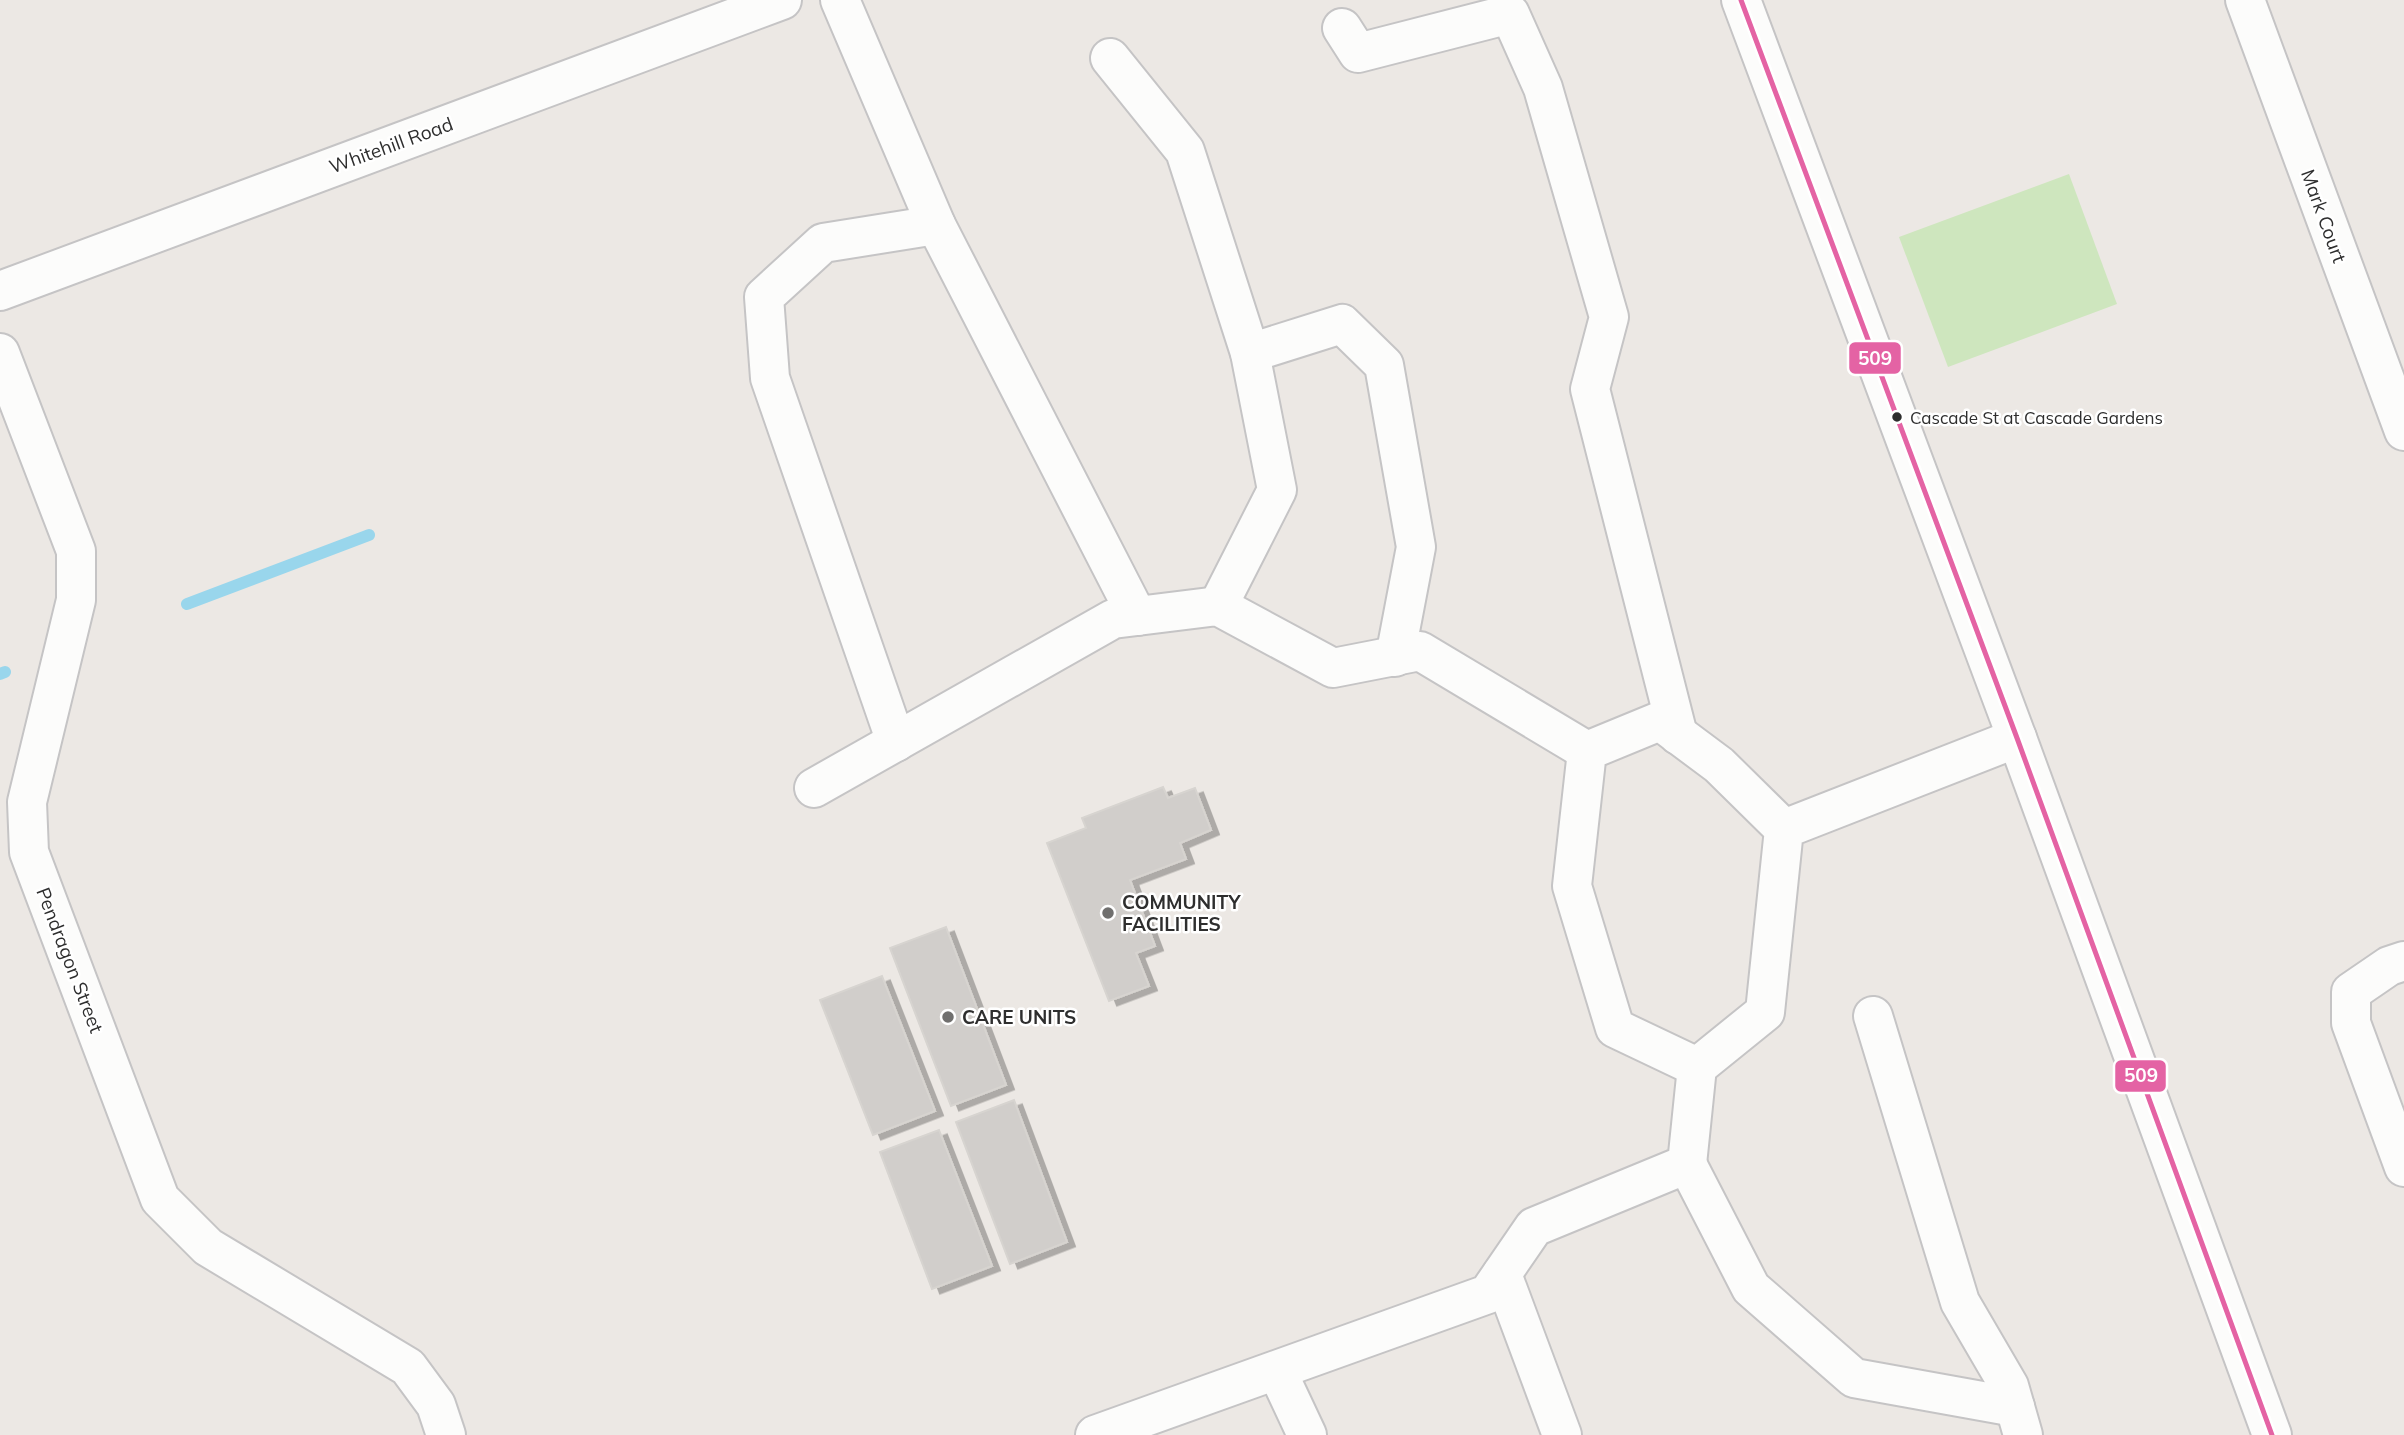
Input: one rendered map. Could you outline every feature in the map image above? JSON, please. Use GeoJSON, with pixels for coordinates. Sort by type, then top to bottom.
{"type":"FeatureCollection","features":[{"type":"Feature","properties":{"kind":"street","name":"Whitehill Road"},"geometry":{"type":"LineString","coordinates":[[0,291],[782,0]]}},
{"type":"Feature","properties":{"kind":"street"},"geometry":{"type":"LineString","coordinates":[[840,0],[936,225],[1137,616]]}},
{"type":"Feature","properties":{"kind":"street"},"geometry":{"type":"LineString","coordinates":[[1741,0],[2017,738],[2272,1435]]}},
{"type":"Feature","properties":{"kind":"street","name":"Mark Court"},"geometry":{"type":"LineString","coordinates":[[2245,0],[2404,431]]}},
{"type":"Feature","properties":{"kind":"street"},"geometry":{"type":"LineString","coordinates":[[1342,28],[1358,53],[1510,14],[1543,88],[1609,317],[1590,389],[1678,735]]}},
{"type":"Feature","properties":{"kind":"street"},"geometry":{"type":"LineString","coordinates":[[1110,58],[1185,151],[1250,353],[1277,490],[1217,606]]}},
{"type":"Feature","properties":{"kind":"street"},"geometry":{"type":"LineString","coordinates":[[896,742],[770,378],[764,297],[822,243],[936,225]]}},
{"type":"Feature","properties":{"kind":"street"},"geometry":{"type":"LineString","coordinates":[[1250,353],[1342,324],[1384,365],[1416,547],[1395,656]]}},
{"type":"Feature","properties":{"kind":"street","name":"Pendragon Street"},"geometry":{"type":"LineString","coordinates":[[0,353],[76,551],[76,600],[27,802],[29,852],[160,1199],[208,1247],[408,1367],[436,1405],[446,1435]]}},
{"type":"Feature","properties":{"kind":"street"},"geometry":{"type":"LineString","coordinates":[[814,788],[1113,619],[1217,606],[1333,668],[1420,652],[1587,751]]}},
{"type":"Feature","properties":{"kind":"street"},"geometry":{"type":"LineString","coordinates":[[1587,751],[1660,721],[1719,765],[1784,829]]}},
{"type":"Feature","properties":{"kind":"street"},"geometry":{"type":"LineString","coordinates":[[1784,829],[2017,738]]}},
{"type":"Feature","properties":{"kind":"street"},"geometry":{"type":"LineString","coordinates":[[1587,751],[1572,887],[1615,1028],[1697,1067]]}},
{"type":"Feature","properties":{"kind":"street"},"geometry":{"type":"LineString","coordinates":[[1784,829],[1765,1012],[1697,1067],[1688,1164],[1751,1288],[1854,1378],[2019,1421]]}},
{"type":"Feature","properties":{"kind":"street"},"geometry":{"type":"LineString","coordinates":[[2404,961],[2389,966],[2350,992],[2351,1023],[2404,1167]]}},
{"type":"Feature","properties":{"kind":"street"},"geometry":{"type":"LineString","coordinates":[[1873,1016],[1961,1302],[2009,1385],[2019,1421]]}},
{"type":"Feature","properties":{"kind":"street"},"geometry":{"type":"LineString","coordinates":[[1095,1435],[1488,1294],[1534,1227],[1688,1164]]}},
{"type":"Feature","properties":{"kind":"street"},"geometry":{"type":"LineString","coordinates":[[1502,1274],[1562,1435]]}},
{"type":"Feature","properties":{"kind":"street"},"geometry":{"type":"LineString","coordinates":[[1277,1371],[1307,1435]]}},
{"type":"Feature","properties":{"kind":"green space"},"geometry":{"type":"Polygon","coordinates":[[[2069,174],[2117,304],[1948,367],[1899,237],[2069,174]]]}},
{"type":"Feature","properties":{"kind":"building","name":"COMMUNITY FACILITIES"},"geometry":{"type":"Polygon","coordinates":[[[1163,787],[1168,798],[1195,788],[1211,830],[1180,843],[1186,859],[1130,880],[1155,946],[1136,953],[1149,986],[1109,1001],[1047,843],[1086,828],[1082,818],[1163,787]]]}},
{"type":"Feature","properties":{"kind":"building","name":"CARE UNITS"},"geometry":{"type":"Polygon","coordinates":[[[946,927],[1006,1085],[951,1106],[890,948],[946,927]]]}},
{"type":"Feature","properties":{"kind":"building","name":"CARE UNITS"},"geometry":{"type":"Polygon","coordinates":[[[882,976],[935,1111],[873,1135],[820,1000],[882,976]]]}},
{"type":"Feature","properties":{"kind":"building"},"geometry":{"type":"Polygon","coordinates":[[[1014,1100],[1067,1242],[1010,1264],[956,1122],[1014,1100]]]}},
{"type":"Feature","properties":{"kind":"building"},"geometry":{"type":"Polygon","coordinates":[[[939,1130],[992,1266],[932,1289],[880,1152],[939,1130]]]}},
{"type":"Feature","properties":{"kind":"waterway"},"geometry":{"type":"LineString","coordinates":[[187,604],[369,535]]}},
{"type":"Feature","properties":{"kind":"waterway"},"geometry":{"type":"LineString","coordinates":[[0,674],[5,672]]}},
{"type":"Feature","properties":{"kind":"transit line","name":"509"},"geometry":{"type":"LineString","coordinates":[[1741,0],[2017,738],[2272,1435]]}},
{"type":"Feature","properties":{"kind":"place","name":"Cascade St at Cascade Gardens"},"geometry":{"type":"Point","coordinates":[1897,417]}},
{"type":"Feature","properties":{"kind":"place","name":"COMMUNITY FACILITIES"},"geometry":{"type":"Point","coordinates":[1108,913]}},
{"type":"Feature","properties":{"kind":"place","name":"CARE UNITS"},"geometry":{"type":"Point","coordinates":[948,1017]}}]}
